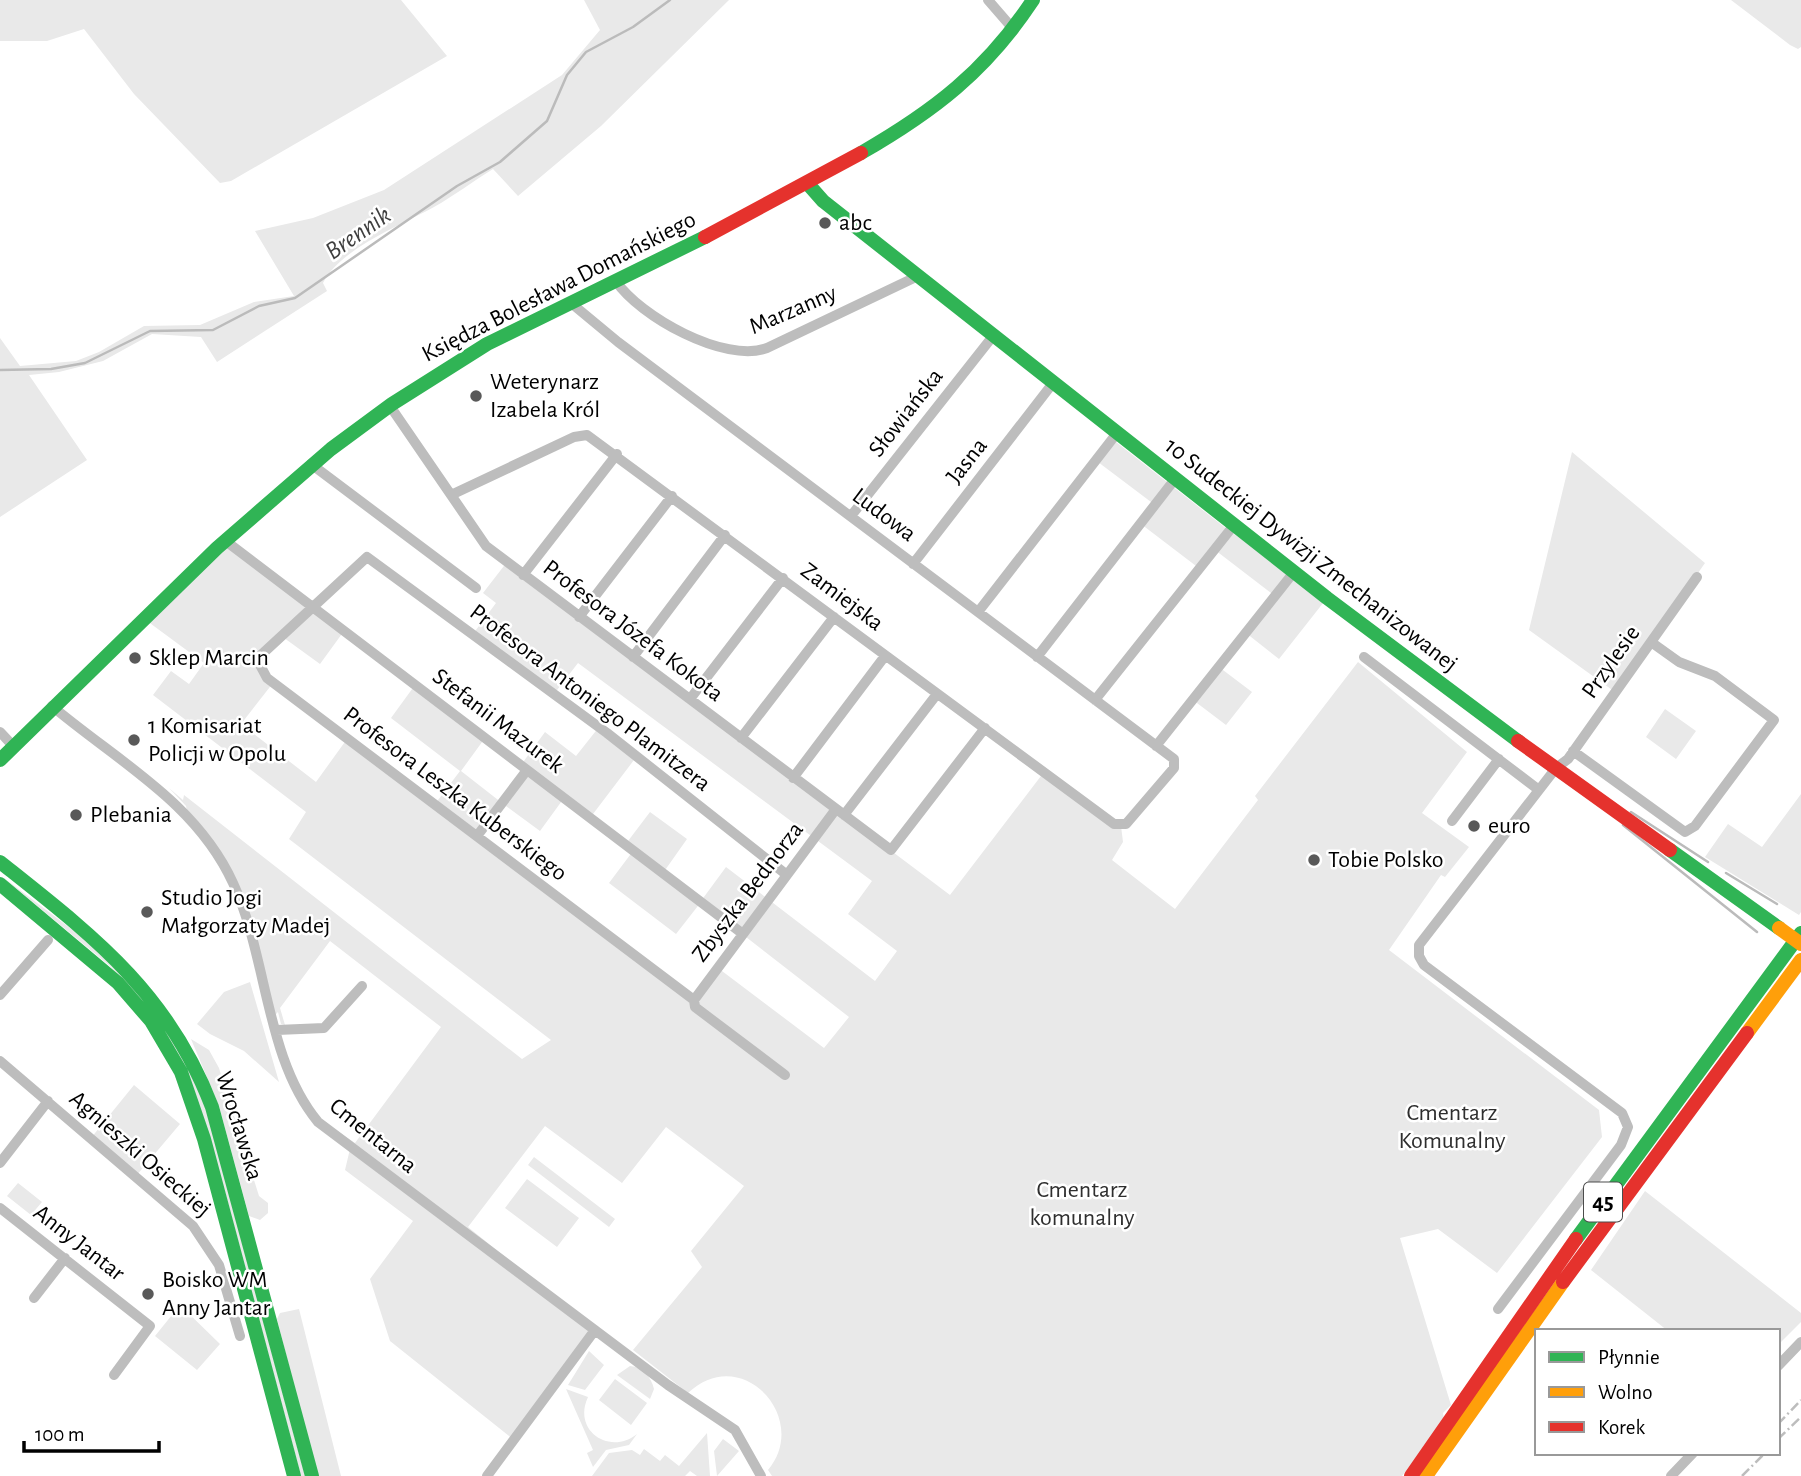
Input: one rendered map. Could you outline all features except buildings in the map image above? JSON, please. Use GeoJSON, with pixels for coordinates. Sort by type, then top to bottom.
{"type":"FeatureCollection","features":[{"type":"Feature","properties":{"kind":"main road","name":"Księdza Bolesława Domańskiego"},"geometry":{"type":"LineString","coordinates":[[0,760],[52,706],[335,443],[469,354],[808,184],[949,99],[981,70],[1014,30],[1033,0]]}},
{"type":"Feature","properties":{"kind":"main road","name":"10 Sudeckiej Dywizji Zmechanizowanej"},"geometry":{"type":"LineString","coordinates":[[808,184],[823,201],[1294,572],[1556,768],[1801,944]]}},
{"type":"Feature","properties":{"kind":"main road","name":"Wrocławska"},"geometry":{"type":"LineString","coordinates":[[0,862],[106,948],[142,983],[173,1022],[197,1066],[212,1107],[312,1476]]}},
{"type":"Feature","properties":{"kind":"main road","name":"Wrocławska"},"geometry":{"type":"LineString","coordinates":[[0,884],[118,983],[151,1021],[181,1072],[204,1139],[294,1476]]}},
{"type":"Feature","properties":{"kind":"main road","name":"45"},"geometry":{"type":"LineString","coordinates":[[1411,1476],[1545,1282],[1801,933]]}},
{"type":"Feature","properties":{"kind":"main road","name":"45"},"geometry":{"type":"LineString","coordinates":[[1426,1476],[1579,1260],[1801,960]]}},
{"type":"Feature","properties":{"kind":"street"},"geometry":{"type":"LineString","coordinates":[[988,0],[1014,30]]}},
{"type":"Feature","properties":{"kind":"street","name":"Marzanny"},"geometry":{"type":"LineString","coordinates":[[616,281],[675,329],[723,349],[750,352],[767,348],[918,276]]}},
{"type":"Feature","properties":{"kind":"street","name":"Ludowa"},"geometry":{"type":"LineString","coordinates":[[571,303],[618,342],[1174,759]]}},
{"type":"Feature","properties":{"kind":"street","name":"Słowiańska"},"geometry":{"type":"LineString","coordinates":[[851,516],[993,336]]}},
{"type":"Feature","properties":{"kind":"street","name":"Jasna"},"geometry":{"type":"LineString","coordinates":[[914,564],[1053,383]]}},
{"type":"Feature","properties":{"kind":"street","name":"Profesora Józefa Kokota"},"geometry":{"type":"LineString","coordinates":[[390,406],[486,545],[891,850],[985,729]]}},
{"type":"Feature","properties":{"kind":"street"},"geometry":{"type":"LineString","coordinates":[[978,612],[1117,433]]}},
{"type":"Feature","properties":{"kind":"street","name":"Zamiejska"},"geometry":{"type":"LineString","coordinates":[[451,495],[582,434],[593,437],[1114,824],[1126,824],[1174,768],[1174,759]]}},
{"type":"Feature","properties":{"kind":"street"},"geometry":{"type":"LineString","coordinates":[[523,575],[617,454]]}},
{"type":"Feature","properties":{"kind":"street"},"geometry":{"type":"LineString","coordinates":[[312,464],[476,588]]}},
{"type":"Feature","properties":{"kind":"street"},"geometry":{"type":"LineString","coordinates":[[1037,657],[1175,479]]}},
{"type":"Feature","properties":{"kind":"street"},"geometry":{"type":"LineString","coordinates":[[579,617],[672,496]]}},
{"type":"Feature","properties":{"kind":"street"},"geometry":{"type":"LineString","coordinates":[[1095,700],[1234,525]]}},
{"type":"Feature","properties":{"kind":"street"},"geometry":{"type":"LineString","coordinates":[[633,657],[724,535]]}},
{"type":"Feature","properties":{"kind":"street","name":"Stefanii Mazurek"},"geometry":{"type":"LineString","coordinates":[[227,542],[743,934]]}},
{"type":"Feature","properties":{"kind":"street","name":"Profesora Antoniego Plamitzera"},"geometry":{"type":"LineString","coordinates":[[311,606],[366,556],[607,733],[787,875]]}},
{"type":"Feature","properties":{"kind":"street"},"geometry":{"type":"LineString","coordinates":[[1156,746],[1294,572]]}},
{"type":"Feature","properties":{"kind":"street","name":"Przylesie"},"geometry":{"type":"LineString","coordinates":[[1498,1309],[1621,1145],[1628,1127],[1622,1113],[1424,965],[1419,956],[1419,945],[1556,768],[1573,751],[1697,577]]}},
{"type":"Feature","properties":{"kind":"street"},"geometry":{"type":"LineString","coordinates":[[690,699],[783,579]]}},
{"type":"Feature","properties":{"kind":"street","name":"Profesora Leszka Kuberskiego"},"geometry":{"type":"LineString","coordinates":[[311,606],[264,650],[260,660],[264,674],[694,1000],[695,1007],[785,1075]]}},
{"type":"Feature","properties":{"kind":"street"},"geometry":{"type":"LineString","coordinates":[[740,738],[834,617]]}},
{"type":"Feature","properties":{"kind":"street"},"geometry":{"type":"LineString","coordinates":[[1573,751],[1685,832],[1695,826],[1774,720],[1715,676],[1679,662],[1651,642]]}},
{"type":"Feature","properties":{"kind":"street"},"geometry":{"type":"LineString","coordinates":[[793,778],[885,656]]}},
{"type":"Feature","properties":{"kind":"street"},"geometry":{"type":"LineString","coordinates":[[1364,657],[1539,790]]}},
{"type":"Feature","properties":{"kind":"street","name":"Zbyszka Bednorza"},"geometry":{"type":"LineString","coordinates":[[694,1000],[787,875],[937,694]]}},
{"type":"Feature","properties":{"kind":"street","name":"Cmentarna"},"geometry":{"type":"LineString","coordinates":[[52,706],[162,791],[212,845],[240,900],[295,1090],[318,1122],[595,1330],[735,1430],[761,1476]]}},
{"type":"Feature","properties":{"kind":"street"},"geometry":{"type":"LineString","coordinates":[[0,732],[14,747]]}},
{"type":"Feature","properties":{"kind":"street"},"geometry":{"type":"LineString","coordinates":[[1452,821],[1499,759]]}},
{"type":"Feature","properties":{"kind":"street"},"geometry":{"type":"LineString","coordinates":[[477,836],[527,770]]}},
{"type":"Feature","properties":{"kind":"street"},"geometry":{"type":"LineString","coordinates":[[0,995],[48,940]]}},
{"type":"Feature","properties":{"kind":"street"},"geometry":{"type":"LineString","coordinates":[[277,1030],[324,1028],[362,986]]}},
{"type":"Feature","properties":{"kind":"street","name":"Agnieszki Osieckiej"},"geometry":{"type":"LineString","coordinates":[[0,1061],[182,1215],[203,1238],[219,1265],[240,1336]]}},
{"type":"Feature","properties":{"kind":"street"},"geometry":{"type":"LineString","coordinates":[[0,1163],[48,1101]]}},
{"type":"Feature","properties":{"kind":"street","name":"Anny Jantar"},"geometry":{"type":"LineString","coordinates":[[0,1208],[150,1326],[114,1375]]}},
{"type":"Feature","properties":{"kind":"street"},"geometry":{"type":"LineString","coordinates":[[34,1298],[65,1258]]}},
{"type":"Feature","properties":{"kind":"street"},"geometry":{"type":"LineString","coordinates":[[487,1476],[595,1330]]}},
{"type":"Feature","properties":{"kind":"street"},"geometry":{"type":"LineString","coordinates":[[1780,1364],[1801,1342]]}},
{"type":"Feature","properties":{"kind":"street"},"geometry":{"type":"LineString","coordinates":[[1671,1476],[1691,1455]]}},
{"type":"Feature","properties":{"kind":"green space"},"geometry":{"type":"Polygon","coordinates":[[[0,0],[401,0],[447,56],[231,181],[220,183],[134,94],[84,29],[47,41],[0,41],[0,0]]]}},
{"type":"Feature","properties":{"kind":"green space"},"geometry":{"type":"Polygon","coordinates":[[[584,0],[729,0],[601,126],[518,196],[493,169],[441,203],[357,249],[331,271],[323,283],[327,291],[217,362],[201,337],[152,334],[103,361],[59,372],[29,375],[87,460],[0,517],[0,338],[20,366],[76,361],[99,352],[144,326],[200,325],[254,302],[294,296],[255,231],[313,218],[384,190],[562,75],[600,30],[584,0]]]}},
{"type":"Feature","properties":{"kind":"green space"},"geometry":{"type":"Polygon","coordinates":[[[1731,0],[1801,0],[1801,47],[1798,49],[1790,45],[1731,0]]]}},
{"type":"Feature","properties":{"kind":"green space"},"geometry":{"type":"Polygon","coordinates":[[[1116,442],[1232,533],[1294,572],[1327,598],[1279,659],[1246,633],[1275,596],[1215,550],[1200,569],[1141,524],[1155,505],[1098,462],[1116,442]]]}},
{"type":"Feature","properties":{"kind":"green space"},"geometry":{"type":"Polygon","coordinates":[[[1572,452],[1705,563],[1615,692],[1529,630],[1572,452]]]}},
{"type":"Feature","properties":{"kind":"green space"},"geometry":{"type":"Polygon","coordinates":[[[227,542],[344,631],[320,664],[280,635],[261,655],[273,683],[241,724],[316,782],[347,739],[435,804],[460,771],[391,718],[415,685],[485,738],[461,771],[502,803],[477,836],[693,1000],[718,968],[824,1048],[849,1017],[701,902],[676,934],[609,883],[633,851],[625,845],[650,812],[687,839],[663,873],[701,901],[726,867],[875,981],[897,951],[848,914],[872,881],[578,663],[554,694],[473,634],[496,603],[483,593],[507,562],[950,895],[1044,772],[1121,826],[1123,842],[1112,860],[1175,909],[1258,800],[1255,796],[1358,662],[1467,752],[1422,813],[1469,847],[1445,877],[1441,875],[1389,950],[1599,1110],[1602,1137],[1497,1273],[1438,1229],[1400,1238],[1451,1405],[1443,1413],[1444,1420],[1402,1476],[772,1476],[768,1470],[779,1450],[781,1429],[776,1410],[764,1393],[748,1382],[729,1376],[709,1380],[688,1393],[633,1350],[702,1267],[691,1251],[744,1186],[666,1127],[622,1183],[545,1126],[468,1227],[595,1330],[514,1440],[390,1341],[370,1279],[413,1221],[345,1170],[350,1149],[330,1126],[355,1143],[441,1027],[330,941],[280,1008],[285,1025],[281,1024],[278,1012],[273,1017],[240,900],[188,816],[186,806],[169,788],[183,800],[184,795],[522,1059],[551,1040],[289,839],[306,812],[153,695],[171,671],[189,684],[204,663],[143,618],[227,542]]]}},
{"type":"Feature","properties":{"kind":"green space"},"geometry":{"type":"Polygon","coordinates":[[[1219,667],[1252,692],[1226,725],[1193,700],[1219,667]]]}},
{"type":"Feature","properties":{"kind":"green space"},"geometry":{"type":"Polygon","coordinates":[[[1665,709],[1696,731],[1676,759],[1646,737],[1665,709]]]}},
{"type":"Feature","properties":{"kind":"green space"},"geometry":{"type":"Polygon","coordinates":[[[599,727],[637,756],[590,818],[564,798],[540,831],[502,803],[527,770],[521,765],[545,732],[576,756],[599,727]]]}},
{"type":"Feature","properties":{"kind":"green space"},"geometry":{"type":"Polygon","coordinates":[[[1801,794],[1799,915],[1705,857],[1728,824],[1762,847],[1801,794]]]}},
{"type":"Feature","properties":{"kind":"green space"},"geometry":{"type":"Polygon","coordinates":[[[0,875],[107,956],[168,1026],[201,1090],[305,1476],[301,1476],[224,1188],[142,1001],[111,967],[0,875]]]}},
{"type":"Feature","properties":{"kind":"green space"},"geometry":{"type":"Polygon","coordinates":[[[250,982],[279,1082],[244,1051],[210,1034],[197,1024],[224,992],[250,982]]]}},
{"type":"Feature","properties":{"kind":"green space"},"geometry":{"type":"Polygon","coordinates":[[[191,1039],[209,1050],[219,1068],[259,1196],[268,1203],[268,1213],[260,1220],[249,1216],[219,1106],[191,1039]]]}},
{"type":"Feature","properties":{"kind":"green space"},"geometry":{"type":"Polygon","coordinates":[[[134,1085],[180,1124],[136,1176],[91,1138],[134,1085]]]}},
{"type":"Feature","properties":{"kind":"green space"},"geometry":{"type":"Polygon","coordinates":[[[534,1157],[615,1219],[609,1227],[528,1165],[534,1157]]]}},
{"type":"Feature","properties":{"kind":"green space"},"geometry":{"type":"Polygon","coordinates":[[[527,1179],[579,1218],[557,1247],[505,1208],[527,1179]]]}},
{"type":"Feature","properties":{"kind":"green space"},"geometry":{"type":"Polygon","coordinates":[[[18,1183],[42,1202],[31,1215],[7,1196],[18,1183]]]}},
{"type":"Feature","properties":{"kind":"green space"},"geometry":{"type":"Polygon","coordinates":[[[1645,1191],[1801,1313],[1801,1322],[1780,1343],[1780,1329],[1665,1329],[1591,1270],[1645,1191]]]}},
{"type":"Feature","properties":{"kind":"green space"},"geometry":{"type":"Polygon","coordinates":[[[180,1305],[220,1344],[197,1370],[155,1336],[180,1305]]]}},
{"type":"Feature","properties":{"kind":"green space"},"geometry":{"type":"Polygon","coordinates":[[[299,1309],[341,1476],[317,1476],[277,1319],[280,1313],[299,1309]]]}},
{"type":"Feature","properties":{"kind":"green space"},"geometry":{"type":"Polygon","coordinates":[[[589,1351],[604,1365],[585,1390],[568,1385],[589,1351]]]}},
{"type":"Feature","properties":{"kind":"green space"},"geometry":{"type":"Polygon","coordinates":[[[630,1366],[646,1373],[651,1380],[654,1389],[650,1399],[617,1375],[630,1366]]]}},
{"type":"Feature","properties":{"kind":"green space"},"geometry":{"type":"Polygon","coordinates":[[[615,1379],[647,1403],[631,1425],[599,1400],[615,1379]]]}},
{"type":"Feature","properties":{"kind":"green space"},"geometry":{"type":"Polygon","coordinates":[[[566,1389],[588,1397],[584,1409],[585,1420],[596,1436],[605,1441],[616,1442],[637,1434],[629,1445],[606,1450],[593,1467],[587,1453],[593,1450],[566,1389]]]}},
{"type":"Feature","properties":{"kind":"green space"},"geometry":{"type":"Polygon","coordinates":[[[707,1433],[710,1476],[697,1476],[690,1471],[685,1476],[592,1476],[609,1453],[632,1450],[640,1455],[644,1449],[660,1461],[665,1455],[679,1466],[707,1433]]]}},
{"type":"Feature","properties":{"kind":"green space"},"geometry":{"type":"Polygon","coordinates":[[[723,1439],[739,1451],[717,1476],[714,1451],[723,1439]]]}},
{"type":"Feature","properties":{"kind":"waterway","name":"Brennik"},"geometry":{"type":"LineString","coordinates":[[0,370],[51,369],[85,363],[150,331],[213,330],[259,306],[295,298],[457,186],[500,162],[547,121],[567,75],[586,52],[633,27],[670,0]]}},
{"type":"Feature","properties":{"kind":"waterway"},"geometry":{"type":"LineString","coordinates":[[1631,812],[1708,862]]}},
{"type":"Feature","properties":{"kind":"waterway"},"geometry":{"type":"LineString","coordinates":[[1623,825],[1757,932]]}},
{"type":"Feature","properties":{"kind":"waterway"},"geometry":{"type":"LineString","coordinates":[[1726,873],[1777,904]]}},
{"type":"Feature","properties":{"kind":"railway"},"geometry":{"type":"LineString","coordinates":[[1780,1422],[1801,1400]]}},
{"type":"Feature","properties":{"kind":"railway"},"geometry":{"type":"LineString","coordinates":[[1780,1437],[1801,1417]]}},
{"type":"Feature","properties":{"kind":"railway"},"geometry":{"type":"LineString","coordinates":[[1742,1476],[1763,1455]]}},
{"type":"Feature","properties":{"kind":"traffic: fast"},"geometry":{"type":"LineString","coordinates":[[861,153],[912,121],[957,87],[997,48],[1033,0]]}},
{"type":"Feature","properties":{"kind":"traffic: fast"},"geometry":{"type":"LineString","coordinates":[[808,184],[823,201],[1327,598],[1518,741]]}},
{"type":"Feature","properties":{"kind":"traffic: fast"},"geometry":{"type":"LineString","coordinates":[[0,760],[217,548],[331,449],[392,404],[487,344],[705,237]]}},
{"type":"Feature","properties":{"kind":"traffic: fast"},"geometry":{"type":"LineString","coordinates":[[1670,850],[1779,928]]}},
{"type":"Feature","properties":{"kind":"traffic: fast"},"geometry":{"type":"LineString","coordinates":[[0,862],[66,915],[124,969],[150,998],[194,1066],[212,1107],[312,1476]]}},
{"type":"Feature","properties":{"kind":"traffic: fast"},"geometry":{"type":"LineString","coordinates":[[0,884],[118,983],[151,1021],[181,1072],[204,1139],[294,1476]]}},
{"type":"Feature","properties":{"kind":"traffic: fast"},"geometry":{"type":"LineString","coordinates":[[1576,1239],[1801,933]]}},
{"type":"Feature","properties":{"kind":"traffic: slow"},"geometry":{"type":"LineString","coordinates":[[1779,928],[1801,944]]}},
{"type":"Feature","properties":{"kind":"traffic: slow"},"geometry":{"type":"LineString","coordinates":[[1747,1033],[1801,960]]}},
{"type":"Feature","properties":{"kind":"traffic: slow"},"geometry":{"type":"LineString","coordinates":[[1426,1476],[1563,1282]]}},
{"type":"Feature","properties":{"kind":"traffic: jam"},"geometry":{"type":"LineString","coordinates":[[705,237],[861,153]]}},
{"type":"Feature","properties":{"kind":"traffic: jam"},"geometry":{"type":"LineString","coordinates":[[1518,741],[1670,850]]}},
{"type":"Feature","properties":{"kind":"traffic: jam"},"geometry":{"type":"LineString","coordinates":[[1563,1282],[1747,1033]]}},
{"type":"Feature","properties":{"kind":"traffic: jam"},"geometry":{"type":"LineString","coordinates":[[1411,1476],[1576,1239]]}},
{"type":"Feature","properties":{"kind":"place","name":"abc"},"geometry":{"type":"Point","coordinates":[825,223]}},
{"type":"Feature","properties":{"kind":"place","name":"Weterynarz Izabela Król"},"geometry":{"type":"Point","coordinates":[476,396]}},
{"type":"Feature","properties":{"kind":"place","name":"Sklep Marcin"},"geometry":{"type":"Point","coordinates":[135,658]}},
{"type":"Feature","properties":{"kind":"place","name":"1 Komisariat Policji w Opolu"},"geometry":{"type":"Point","coordinates":[134,740]}},
{"type":"Feature","properties":{"kind":"place","name":"Plebania"},"geometry":{"type":"Point","coordinates":[76,815]}},
{"type":"Feature","properties":{"kind":"place","name":"euro"},"geometry":{"type":"Point","coordinates":[1474,826]}},
{"type":"Feature","properties":{"kind":"place","name":"Tobie Polsko"},"geometry":{"type":"Point","coordinates":[1314,860]}},
{"type":"Feature","properties":{"kind":"place","name":"Studio Jogi Małgorzaty Madej"},"geometry":{"type":"Point","coordinates":[147,912]}},
{"type":"Feature","properties":{"kind":"place","name":"Boisko WM Anny Jantar"},"geometry":{"type":"Point","coordinates":[148,1294]}},
{"type":"Feature","properties":{"kind":"park label","name":"Cmentarz Komunalny"},"geometry":{"type":"Point","coordinates":[1452,1127]}},
{"type":"Feature","properties":{"kind":"park label","name":"Cmentarz komunalny"},"geometry":{"type":"Point","coordinates":[1082,1204]}}]}
